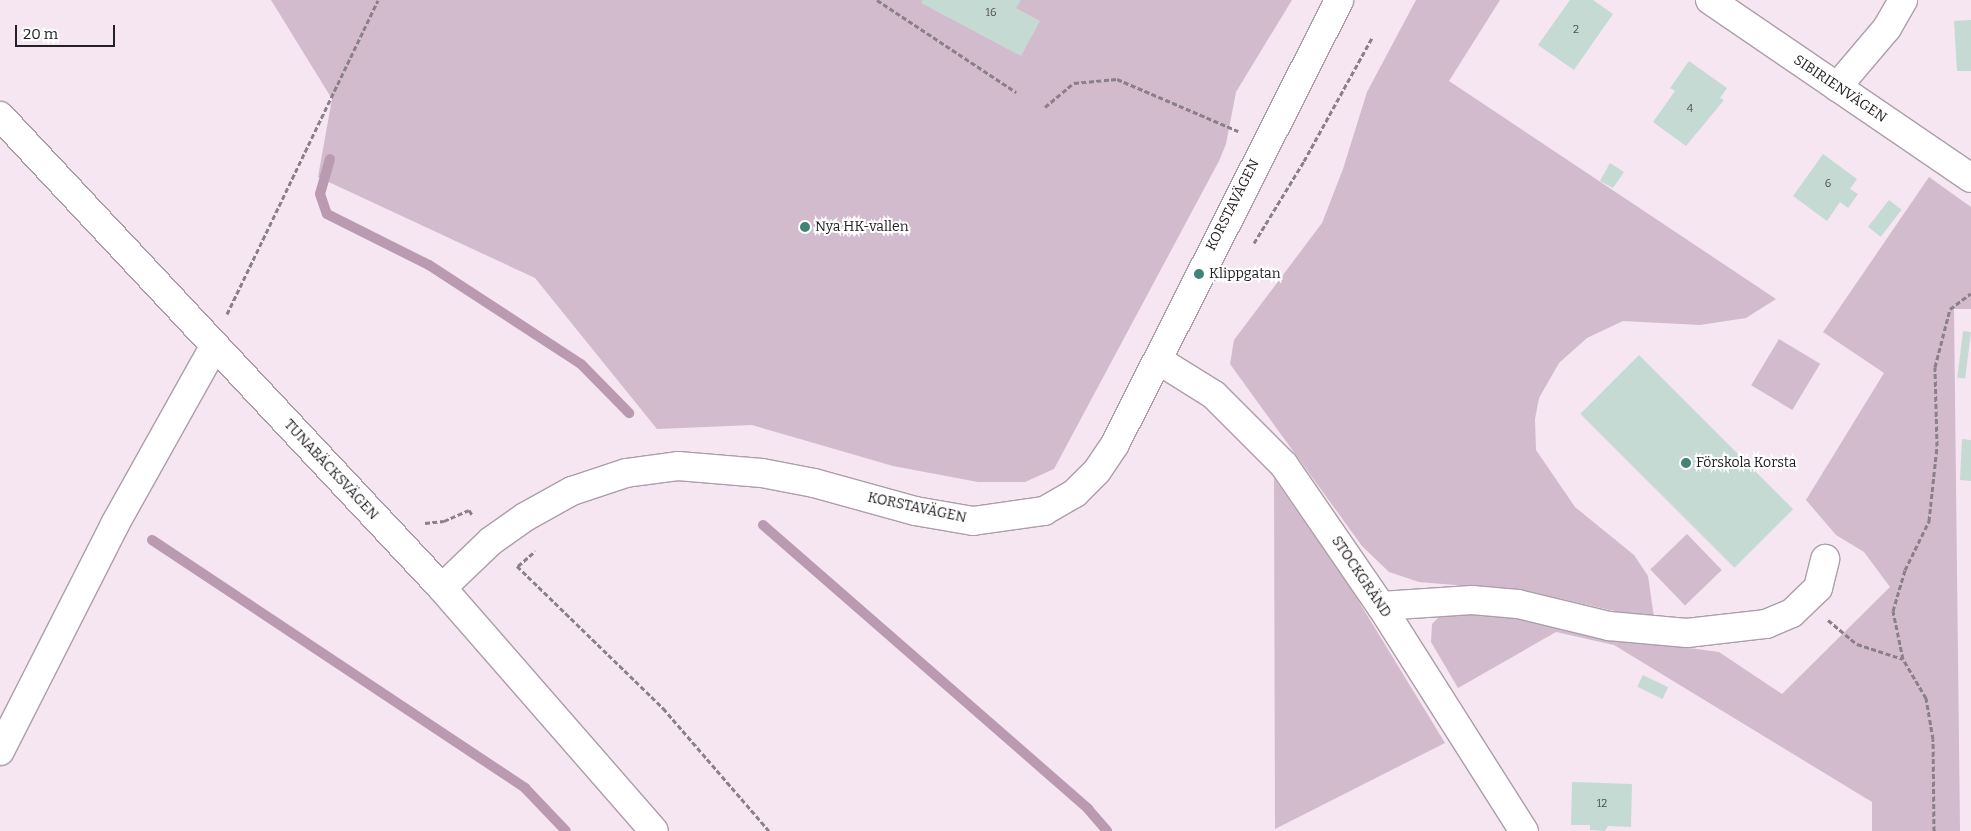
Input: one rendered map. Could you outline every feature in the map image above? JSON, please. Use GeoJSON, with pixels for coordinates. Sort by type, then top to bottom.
{"type":"FeatureCollection","features":[{"type":"Feature","properties":{"kind":"street","name":"KORSTAVÄGEN"},"geometry":{"type":"LineString","coordinates":[[442,588],[491,541],[572,491],[626,473],[678,466],[762,473],[814,483],[915,511],[973,521],[1044,511],[1074,493],[1097,471],[1115,444],[1230,211],[1339,0]]}},
{"type":"Feature","properties":{"kind":"street","name":"SIBIRIENVÄGEN"},"geometry":{"type":"LineString","coordinates":[[1710,0],[1971,178]]}},
{"type":"Feature","properties":{"kind":"street"},"geometry":{"type":"LineString","coordinates":[[1836,86],[1887,28],[1903,0]]}},
{"type":"Feature","properties":{"kind":"street","name":"TUNABÄCKSVÄGEN"},"geometry":{"type":"LineString","coordinates":[[0,116],[214,347],[442,588],[654,831]]}},
{"type":"Feature","properties":{"kind":"street"},"geometry":{"type":"LineString","coordinates":[[0,751],[115,524],[214,347]]}},
{"type":"Feature","properties":{"kind":"street","name":"STOCKGRÄND"},"geometry":{"type":"LineString","coordinates":[[1158,360],[1214,395],[1284,465],[1381,606],[1524,831]]}},
{"type":"Feature","properties":{"kind":"street"},"geometry":{"type":"LineString","coordinates":[[1381,606],[1472,600],[1518,604],[1608,626],[1687,634],[1766,624],[1792,613],[1818,588],[1825,559]]}},
{"type":"Feature","properties":{"kind":"path"},"geometry":{"type":"LineString","coordinates":[[214,347],[378,0]]}},
{"type":"Feature","properties":{"kind":"path"},"geometry":{"type":"LineString","coordinates":[[877,0],[1016,92]]}},
{"type":"Feature","properties":{"kind":"path"},"geometry":{"type":"LineString","coordinates":[[1249,252],[1304,161],[1372,38]]}},
{"type":"Feature","properties":{"kind":"path"},"geometry":{"type":"LineString","coordinates":[[1045,107],[1074,83],[1117,79],[1239,131]]}},
{"type":"Feature","properties":{"kind":"path"},"geometry":{"type":"LineString","coordinates":[[1934,831],[1933,740],[1926,698],[1903,659],[1893,611],[1905,570],[1929,521],[1937,446],[1935,367],[1950,309],[1971,293]]}},
{"type":"Feature","properties":{"kind":"path"},"geometry":{"type":"LineString","coordinates":[[1805,601],[1857,644],[1903,659]]}},
{"type":"Feature","properties":{"kind":"shaded area","name":"Nya HK-vallen"},"geometry":{"type":"Polygon","coordinates":[[[271,0],[1292,0],[1236,92],[1226,144],[1219,161],[1054,469],[1025,482],[978,482],[893,466],[752,425],[657,429],[535,278],[318,177],[332,99],[271,0]]]}},
{"type":"Feature","properties":{"kind":"shaded area"},"geometry":{"type":"Polygon","coordinates":[[[1416,0],[1500,0],[1449,81],[1776,299],[1746,318],[1700,325],[1623,321],[1587,338],[1559,363],[1539,398],[1535,419],[1536,450],[1575,507],[1634,555],[1648,576],[1654,617],[1623,613],[1527,591],[1419,582],[1389,572],[1362,546],[1230,364],[1234,340],[1322,223],[1343,169],[1367,92],[1416,0]]]}},
{"type":"Feature","properties":{"kind":"shaded area"},"geometry":{"type":"Polygon","coordinates":[[[1929,177],[1971,207],[1971,309],[1954,309],[1960,831],[1872,831],[1872,802],[1614,645],[1556,632],[1458,688],[1431,642],[1432,624],[1443,613],[1519,613],[1636,641],[1719,652],[1782,694],[1890,587],[1864,552],[1836,535],[1806,500],[1884,373],[1823,332],[1929,177]]]}},
{"type":"Feature","properties":{"kind":"shaded area"},"geometry":{"type":"Polygon","coordinates":[[[1779,339],[1820,364],[1792,410],[1751,385],[1779,339]]]}},
{"type":"Feature","properties":{"kind":"shaded area"},"geometry":{"type":"Polygon","coordinates":[[[1274,478],[1353,592],[1445,743],[1275,829],[1274,478]]]}},
{"type":"Feature","properties":{"kind":"shaded area"},"geometry":{"type":"Polygon","coordinates":[[[1687,534],[1722,570],[1685,605],[1650,569],[1687,534]]]}},
{"type":"Feature","properties":{"kind":"building"},"geometry":{"type":"Polygon","coordinates":[[[923,0],[1021,0],[1016,8],[1040,21],[1021,56],[921,3],[923,0]]]}},
{"type":"Feature","properties":{"kind":"building"},"geometry":{"type":"Polygon","coordinates":[[[1570,0],[1593,0],[1613,14],[1574,70],[1538,45],[1570,0]]]}},
{"type":"Feature","properties":{"kind":"building"},"geometry":{"type":"Polygon","coordinates":[[[1971,20],[1971,71],[1957,71],[1954,21],[1971,20]]]}},
{"type":"Feature","properties":{"kind":"building"},"geometry":{"type":"Polygon","coordinates":[[[1689,61],[1727,88],[1720,98],[1724,100],[1686,146],[1653,122],[1675,91],[1670,88],[1689,61]]]}},
{"type":"Feature","properties":{"kind":"building"},"geometry":{"type":"Polygon","coordinates":[[[1823,154],[1857,179],[1850,189],[1858,194],[1848,208],[1840,202],[1827,221],[1793,196],[1823,154]]]}},
{"type":"Feature","properties":{"kind":"building"},"geometry":{"type":"Polygon","coordinates":[[[1610,163],[1624,172],[1613,188],[1600,181],[1610,163]]]}},
{"type":"Feature","properties":{"kind":"building"},"geometry":{"type":"Polygon","coordinates":[[[1889,200],[1902,210],[1881,237],[1868,227],[1889,200]]]}},
{"type":"Feature","properties":{"kind":"building"},"geometry":{"type":"Polygon","coordinates":[[[1963,331],[1971,332],[1965,379],[1957,378],[1963,331]]]}},
{"type":"Feature","properties":{"kind":"building"},"geometry":{"type":"Polygon","coordinates":[[[1639,355],[1793,509],[1734,568],[1580,414],[1639,355]]]}},
{"type":"Feature","properties":{"kind":"building"},"geometry":{"type":"Polygon","coordinates":[[[1962,439],[1971,440],[1971,481],[1960,480],[1962,439]]]}},
{"type":"Feature","properties":{"kind":"building"},"geometry":{"type":"Polygon","coordinates":[[[1643,675],[1668,687],[1662,699],[1637,687],[1643,675]]]}},
{"type":"Feature","properties":{"kind":"building"},"geometry":{"type":"Polygon","coordinates":[[[1572,782],[1632,784],[1631,827],[1608,826],[1605,831],[1590,830],[1590,825],[1571,825],[1572,782]]]}},
{"type":"Feature","properties":{"kind":"waterway"},"geometry":{"type":"LineString","coordinates":[[330,159],[320,194],[327,214],[429,265],[581,364],[629,413]]}},
{"type":"Feature","properties":{"kind":"waterway"},"geometry":{"type":"LineString","coordinates":[[763,525],[1088,809],[1107,831]]}},
{"type":"Feature","properties":{"kind":"waterway"},"geometry":{"type":"LineString","coordinates":[[152,540],[525,788],[566,831]]}},
{"type":"Feature","properties":{"kind":"place","name":"Nya HK-vallen"},"geometry":{"type":"Point","coordinates":[805,227]}},
{"type":"Feature","properties":{"kind":"place","name":"Klippgatan"},"geometry":{"type":"Point","coordinates":[1199,274]}},
{"type":"Feature","properties":{"kind":"place","name":"Förskola Korsta"},"geometry":{"type":"Point","coordinates":[1686,463]}}]}
